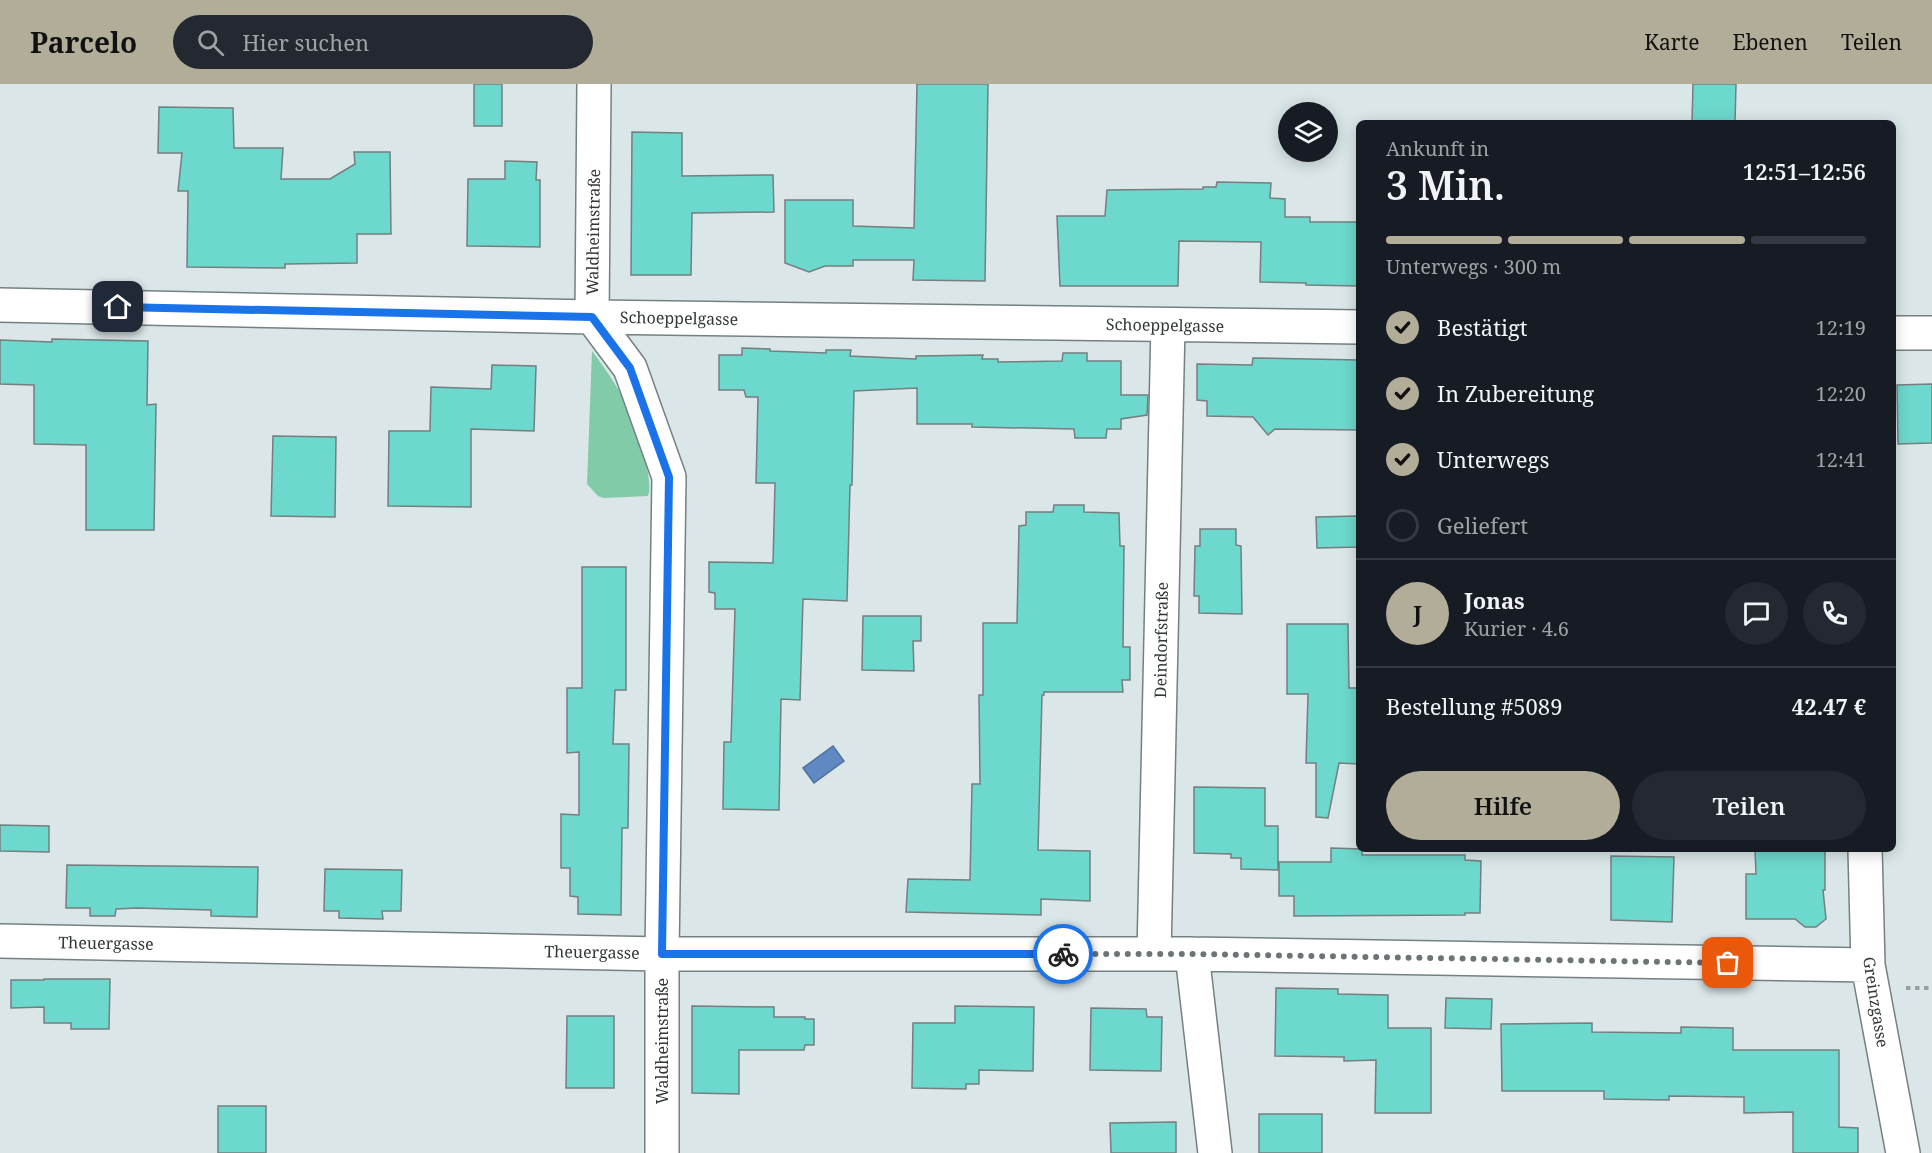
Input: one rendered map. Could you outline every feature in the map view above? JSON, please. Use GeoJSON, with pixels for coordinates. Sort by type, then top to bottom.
{"type":"FeatureCollection","features":[{"type":"Feature","properties":{"kind":"street","name":"Waldheimstraße"},"geometry":{"type":"LineString","coordinates":[[594,84],[592,317],[630,368],[669,477],[662,954],[662,1153]]}},
{"type":"Feature","properties":{"kind":"street","name":"Schoeppelgasse"},"geometry":{"type":"LineString","coordinates":[[0,305],[592,317],[1356,327]]}},
{"type":"Feature","properties":{"kind":"street","name":"Deindorfstraße"},"geometry":{"type":"LineString","coordinates":[[1154,954],[1168,325]]}},
{"type":"Feature","properties":{"kind":"street"},"geometry":{"type":"LineString","coordinates":[[1896,333],[1932,333]]}},
{"type":"Feature","properties":{"kind":"street","name":"Greinzgasse"},"geometry":{"type":"LineString","coordinates":[[1865,852],[1868,965],[1902,1153]]}},
{"type":"Feature","properties":{"kind":"street","name":"Theuergasse"},"geometry":{"type":"LineString","coordinates":[[0,941],[662,954],[1192,954],[1868,965]]}},
{"type":"Feature","properties":{"kind":"street"},"geometry":{"type":"LineString","coordinates":[[1192,954],[1215,1153]]}},
{"type":"Feature","properties":{"kind":"green space"},"geometry":{"type":"Polygon","coordinates":[[[592,351],[618,389],[633,421],[646,463],[648,496],[604,498],[598,496],[587,484],[592,351]]]}},
{"type":"Feature","properties":{"kind":"water"},"geometry":{"type":"Polygon","coordinates":[[[833,746],[844,761],[814,783],[803,768],[833,746]]]}},
{"type":"Feature","properties":{"kind":"building"},"geometry":{"type":"Polygon","coordinates":[[[474,84],[502,84],[502,126],[474,126],[474,84]]]}},
{"type":"Feature","properties":{"kind":"building"},"geometry":{"type":"Polygon","coordinates":[[[917,84],[988,84],[985,281],[913,280],[914,260],[853,260],[853,266],[825,266],[809,272],[785,263],[785,200],[853,200],[853,226],[914,228],[917,84]]]}},
{"type":"Feature","properties":{"kind":"building"},"geometry":{"type":"Polygon","coordinates":[[[1693,84],[1736,84],[1735,120],[1692,120],[1693,84]]]}},
{"type":"Feature","properties":{"kind":"building"},"geometry":{"type":"Polygon","coordinates":[[[159,107],[233,108],[234,148],[283,148],[281,179],[330,179],[355,164],[354,152],[390,152],[391,234],[357,234],[357,263],[285,264],[285,268],[187,267],[188,191],[178,191],[182,153],[158,153],[159,107]]]}},
{"type":"Feature","properties":{"kind":"building"},"geometry":{"type":"Polygon","coordinates":[[[632,132],[682,133],[682,176],[773,175],[774,212],[692,213],[691,275],[631,275],[632,132]]]}},
{"type":"Feature","properties":{"kind":"building"},"geometry":{"type":"Polygon","coordinates":[[[505,161],[537,162],[536,180],[540,180],[540,247],[467,246],[468,179],[505,179],[505,161]]]}},
{"type":"Feature","properties":{"kind":"building"},"geometry":{"type":"Polygon","coordinates":[[[1217,182],[1271,183],[1270,198],[1285,199],[1285,217],[1310,217],[1310,222],[1356,222],[1356,286],[1260,282],[1261,242],[1179,241],[1178,286],[1060,286],[1057,216],[1105,216],[1107,190],[1216,187],[1217,182]]]}},
{"type":"Feature","properties":{"kind":"building"},"geometry":{"type":"Polygon","coordinates":[[[52,339],[148,341],[147,405],[156,404],[154,530],[86,530],[86,445],[34,444],[34,385],[0,384],[0,340],[52,342],[52,339]]]}},
{"type":"Feature","properties":{"kind":"building"},"geometry":{"type":"Polygon","coordinates":[[[742,348],[826,353],[826,350],[851,350],[850,356],[916,359],[916,356],[983,355],[982,359],[998,359],[998,362],[1062,361],[1063,353],[1087,353],[1087,361],[1121,361],[1121,395],[1148,395],[1147,415],[1121,419],[1121,429],[1107,429],[1106,438],[1075,438],[1074,429],[917,424],[917,388],[854,391],[847,601],[803,599],[800,700],[781,699],[779,810],[723,809],[724,742],[731,742],[735,609],[715,609],[715,593],[709,592],[709,562],[773,563],[775,483],[756,483],[758,397],[746,397],[744,390],[719,390],[719,355],[742,355],[742,348]]]}},
{"type":"Feature","properties":{"kind":"building"},"geometry":{"type":"Polygon","coordinates":[[[1253,358],[1356,360],[1356,430],[1275,429],[1268,435],[1253,417],[1207,416],[1207,401],[1197,400],[1197,364],[1252,365],[1253,358]]]}},
{"type":"Feature","properties":{"kind":"building"},"geometry":{"type":"Polygon","coordinates":[[[492,365],[536,366],[534,431],[471,429],[471,507],[388,506],[389,431],[430,431],[431,387],[491,389],[492,365]]]}},
{"type":"Feature","properties":{"kind":"building"},"geometry":{"type":"Polygon","coordinates":[[[1932,384],[1932,443],[1898,444],[1897,385],[1932,384]]]}},
{"type":"Feature","properties":{"kind":"building"},"geometry":{"type":"Polygon","coordinates":[[[273,436],[336,437],[335,517],[271,516],[273,436]]]}},
{"type":"Feature","properties":{"kind":"building"},"geometry":{"type":"Polygon","coordinates":[[[1054,505],[1084,505],[1084,512],[1119,513],[1120,546],[1124,546],[1123,647],[1130,647],[1130,680],[1122,680],[1123,692],[1044,692],[1042,695],[1038,850],[1090,851],[1090,901],[1041,899],[1041,915],[906,912],[908,879],[970,880],[972,784],[980,784],[979,695],[983,695],[983,623],[1017,623],[1019,526],[1026,525],[1026,512],[1053,512],[1054,505]]]}},
{"type":"Feature","properties":{"kind":"building"},"geometry":{"type":"Polygon","coordinates":[[[1356,516],[1356,547],[1317,548],[1316,517],[1356,516]]]}},
{"type":"Feature","properties":{"kind":"building"},"geometry":{"type":"Polygon","coordinates":[[[1200,529],[1236,529],[1236,545],[1241,546],[1242,614],[1199,613],[1199,596],[1194,596],[1195,546],[1200,546],[1200,529]]]}},
{"type":"Feature","properties":{"kind":"building"},"geometry":{"type":"Polygon","coordinates":[[[582,567],[626,567],[626,690],[615,690],[613,744],[629,744],[628,828],[622,828],[621,915],[578,914],[578,897],[570,896],[570,868],[561,868],[561,814],[579,815],[579,752],[567,753],[567,688],[582,688],[582,567]]]}},
{"type":"Feature","properties":{"kind":"building"},"geometry":{"type":"Polygon","coordinates":[[[863,616],[921,616],[921,641],[913,641],[914,671],[862,670],[863,616]]]}},
{"type":"Feature","properties":{"kind":"building"},"geometry":{"type":"Polygon","coordinates":[[[1287,624],[1348,624],[1349,688],[1356,688],[1356,764],[1339,763],[1328,818],[1316,817],[1316,763],[1306,763],[1308,694],[1287,694],[1287,624]]]}},
{"type":"Feature","properties":{"kind":"building"},"geometry":{"type":"Polygon","coordinates":[[[1194,787],[1265,788],[1265,826],[1278,826],[1278,870],[1241,869],[1241,858],[1231,858],[1231,854],[1194,853],[1194,787]]]}},
{"type":"Feature","properties":{"kind":"building"},"geometry":{"type":"Polygon","coordinates":[[[0,825],[49,826],[49,852],[0,851],[0,825]]]}},
{"type":"Feature","properties":{"kind":"building"},"geometry":{"type":"Polygon","coordinates":[[[1331,848],[1356,849],[1356,852],[1362,852],[1362,855],[1465,855],[1465,860],[1481,861],[1480,913],[1294,916],[1294,896],[1279,896],[1279,862],[1331,862],[1331,848]]]}},
{"type":"Feature","properties":{"kind":"building"},"geometry":{"type":"Polygon","coordinates":[[[1755,852],[1825,852],[1825,890],[1823,890],[1826,919],[1816,927],[1805,927],[1795,919],[1746,919],[1746,874],[1756,874],[1755,852]]]}},
{"type":"Feature","properties":{"kind":"building"},"geometry":{"type":"Polygon","coordinates":[[[1611,856],[1674,857],[1672,922],[1611,920],[1611,856]]]}},
{"type":"Feature","properties":{"kind":"building"},"geometry":{"type":"Polygon","coordinates":[[[67,865],[258,867],[257,917],[211,916],[211,910],[136,908],[116,909],[115,916],[90,916],[90,908],[66,908],[67,865]]]}},
{"type":"Feature","properties":{"kind":"building"},"geometry":{"type":"Polygon","coordinates":[[[325,869],[402,870],[401,911],[382,911],[383,919],[339,918],[339,911],[324,911],[325,869]]]}},
{"type":"Feature","properties":{"kind":"building"},"geometry":{"type":"Polygon","coordinates":[[[110,979],[109,1029],[71,1029],[71,1023],[44,1023],[44,1007],[11,1008],[11,980],[110,979]]]}},
{"type":"Feature","properties":{"kind":"building"},"geometry":{"type":"Polygon","coordinates":[[[1276,988],[1338,989],[1338,994],[1388,995],[1388,1028],[1431,1028],[1431,1113],[1375,1113],[1376,1060],[1344,1061],[1344,1057],[1275,1056],[1276,988]]]}},
{"type":"Feature","properties":{"kind":"building"},"geometry":{"type":"Polygon","coordinates":[[[1446,998],[1492,999],[1491,1029],[1445,1028],[1446,998]]]}},
{"type":"Feature","properties":{"kind":"building"},"geometry":{"type":"Polygon","coordinates":[[[692,1006],[774,1007],[774,1017],[814,1019],[814,1045],[805,1045],[804,1050],[739,1050],[739,1094],[692,1093],[692,1006]]]}},
{"type":"Feature","properties":{"kind":"building"},"geometry":{"type":"Polygon","coordinates":[[[955,1006],[1034,1007],[1033,1071],[979,1070],[979,1084],[966,1084],[966,1089],[912,1088],[913,1023],[955,1023],[955,1006]]]}},
{"type":"Feature","properties":{"kind":"building"},"geometry":{"type":"Polygon","coordinates":[[[1091,1008],[1146,1009],[1147,1017],[1162,1017],[1161,1071],[1090,1070],[1091,1008]]]}},
{"type":"Feature","properties":{"kind":"building"},"geometry":{"type":"Polygon","coordinates":[[[567,1016],[614,1016],[614,1088],[566,1088],[567,1016]]]}},
{"type":"Feature","properties":{"kind":"building"},"geometry":{"type":"Polygon","coordinates":[[[1592,1023],[1592,1032],[1681,1033],[1681,1027],[1733,1028],[1733,1050],[1839,1050],[1839,1127],[1858,1128],[1858,1153],[1793,1153],[1793,1112],[1744,1113],[1744,1097],[1669,1096],[1669,1100],[1604,1099],[1604,1091],[1502,1091],[1501,1024],[1592,1023]]]}},
{"type":"Feature","properties":{"kind":"building"},"geometry":{"type":"Polygon","coordinates":[[[218,1106],[266,1106],[266,1153],[218,1153],[218,1106]]]}},
{"type":"Feature","properties":{"kind":"building"},"geometry":{"type":"Polygon","coordinates":[[[1259,1114],[1322,1114],[1322,1153],[1259,1153],[1259,1114]]]}},
{"type":"Feature","properties":{"kind":"building"},"geometry":{"type":"Polygon","coordinates":[[[1176,1122],[1176,1153],[1111,1153],[1110,1123],[1176,1122]]]}},
{"type":"Feature","properties":{"kind":"way so far"},"geometry":{"type":"LineString","coordinates":[[1063,954],[1728,963]]}},
{"type":"Feature","properties":{"kind":"route"},"geometry":{"type":"LineString","coordinates":[[118,307],[592,317],[630,368],[669,477],[662,954],[1063,954]]}}]}
